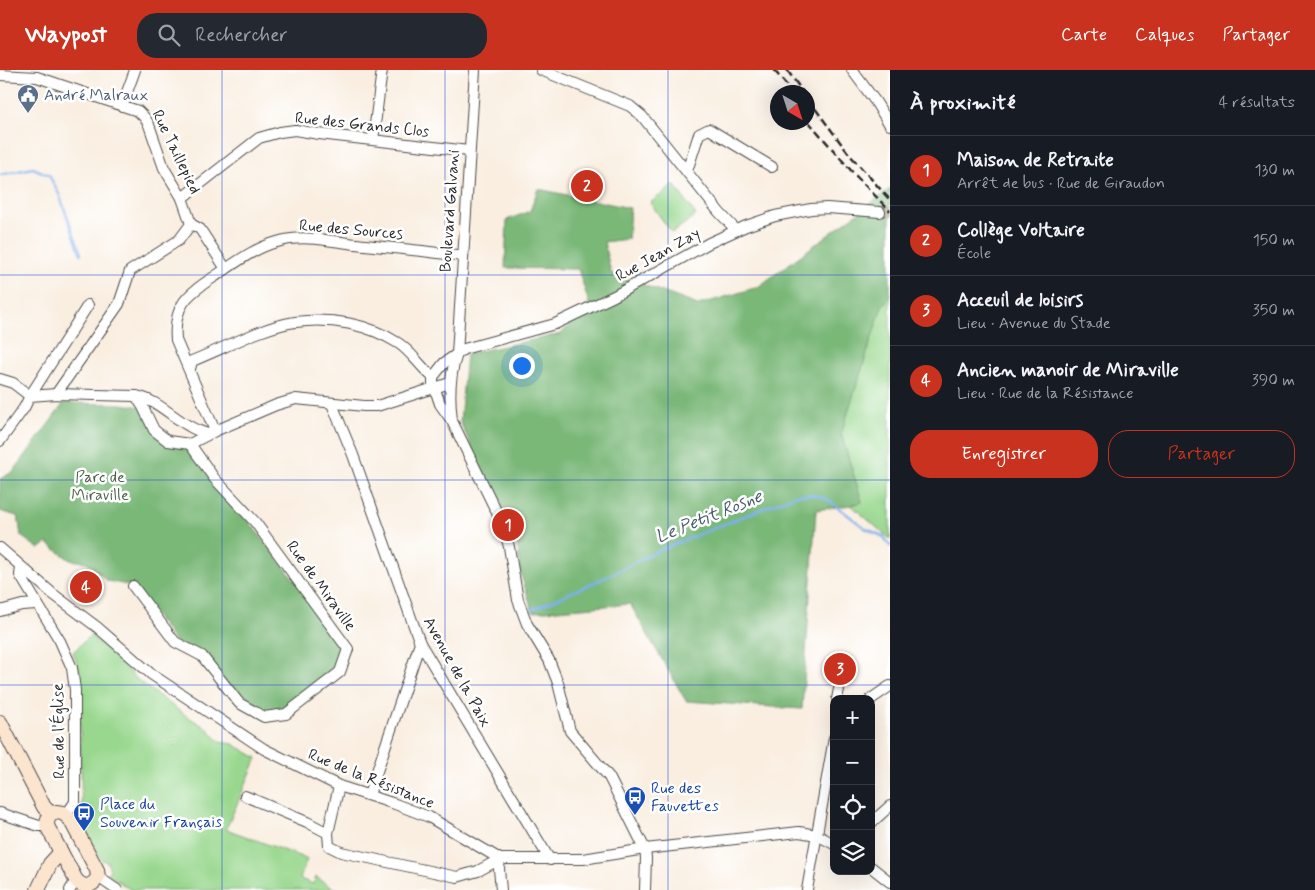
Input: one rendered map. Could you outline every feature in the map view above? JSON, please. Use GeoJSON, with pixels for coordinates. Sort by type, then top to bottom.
{"type":"FeatureCollection","features":[{"type":"Feature","properties":{"kind":"main road"},"geometry":{"type":"LineString","coordinates":[[0,722],[44,807],[61,852],[79,886],[90,886],[95,883],[98,877],[97,870],[66,815],[56,812],[49,820]]}},
{"type":"Feature","properties":{"kind":"main road"},"geometry":{"type":"LineString","coordinates":[[38,890],[50,864],[61,852]]}},
{"type":"Feature","properties":{"kind":"street"},"geometry":{"type":"LineString","coordinates":[[122,106],[135,70]]}},
{"type":"Feature","properties":{"kind":"street"},"geometry":{"type":"LineString","coordinates":[[373,140],[382,70]]}},
{"type":"Feature","properties":{"kind":"street","name":"Boulevard Galvani"},"geometry":{"type":"LineString","coordinates":[[452,421],[450,383],[451,369],[456,354],[475,70]]}},
{"type":"Feature","properties":{"kind":"street"},"geometry":{"type":"LineString","coordinates":[[541,70],[630,106],[642,116],[719,212],[736,230]]}},
{"type":"Feature","properties":{"kind":"street"},"geometry":{"type":"LineString","coordinates":[[852,70],[890,125]]}},
{"type":"Feature","properties":{"kind":"street","name":"Rue Taillepied"},"geometry":{"type":"LineString","coordinates":[[0,75],[37,78],[138,111],[145,118],[164,168],[182,198],[191,224]]}},
{"type":"Feature","properties":{"kind":"street"},"geometry":{"type":"LineString","coordinates":[[687,171],[699,134],[709,129],[772,167]]}},
{"type":"Feature","properties":{"kind":"street","name":"Rue des Grands Clos"},"geometry":{"type":"LineString","coordinates":[[182,198],[259,138],[280,132],[295,130],[469,151]]}},
{"type":"Feature","properties":{"kind":"street","name":"Rue Jean Zay"},"geometry":{"type":"LineString","coordinates":[[456,354],[464,349],[555,324],[614,296],[709,243],[736,230],[775,216],[827,208],[880,212]]}},
{"type":"Feature","properties":{"kind":"street"},"geometry":{"type":"LineString","coordinates":[[56,394],[119,304],[130,270],[179,240],[191,224],[200,230],[226,269]]}},
{"type":"Feature","properties":{"kind":"street","name":"Rue des Sources"},"geometry":{"type":"LineString","coordinates":[[203,437],[190,369],[176,340],[175,324],[180,307],[199,286],[261,248],[278,241],[306,238],[462,256]]}},
{"type":"Feature","properties":{"kind":"street"},"geometry":{"type":"LineString","coordinates":[[0,441],[24,408],[88,305]]}},
{"type":"Feature","properties":{"kind":"street"},"geometry":{"type":"LineString","coordinates":[[190,369],[192,361],[268,329],[295,322],[323,321],[366,327],[381,332],[407,350],[419,366],[434,377]]}},
{"type":"Feature","properties":{"kind":"street"},"geometry":{"type":"LineString","coordinates":[[456,354],[440,368],[434,377],[434,388],[440,404],[452,421],[503,525],[509,547],[516,592],[527,624],[549,660],[558,683],[570,730],[609,777],[645,850],[645,890]]}},
{"type":"Feature","properties":{"kind":"street"},"geometry":{"type":"LineString","coordinates":[[440,368],[446,367],[451,369]]}},
{"type":"Feature","properties":{"kind":"street"},"geometry":{"type":"LineString","coordinates":[[0,379],[13,383],[30,396],[56,394],[136,396],[145,398],[203,437]]}},
{"type":"Feature","properties":{"kind":"street"},"geometry":{"type":"LineString","coordinates":[[136,396],[154,430],[168,441],[203,437],[276,405],[296,399],[332,404],[378,406],[450,383]]}},
{"type":"Feature","properties":{"kind":"street","name":"Avenue de la Paix"},"geometry":{"type":"LineString","coordinates":[[332,404],[353,455],[420,643],[550,860]]}},
{"type":"Feature","properties":{"kind":"street","name":"Rue de Miraville"},"geometry":{"type":"LineString","coordinates":[[132,586],[175,642],[202,656],[239,703],[264,717],[286,714],[340,672],[348,649],[255,522],[214,478],[203,437]]}},
{"type":"Feature","properties":{"kind":"street","name":"Rue de l'Église"},"geometry":{"type":"LineString","coordinates":[[0,548],[20,571],[37,604],[60,640],[72,668],[75,690],[75,802],[66,815]]}},
{"type":"Feature","properties":{"kind":"street","name":"Rue de la Résistance"},"geometry":{"type":"LineString","coordinates":[[20,571],[97,627],[151,674],[264,749],[338,786],[429,817],[500,860]]}},
{"type":"Feature","properties":{"kind":"street"},"geometry":{"type":"LineString","coordinates":[[0,611],[22,605],[37,604]]}},
{"type":"Feature","properties":{"kind":"street"},"geometry":{"type":"LineString","coordinates":[[369,795],[420,643]]}},
{"type":"Feature","properties":{"kind":"street"},"geometry":{"type":"LineString","coordinates":[[875,696],[890,686]]}},
{"type":"Feature","properties":{"kind":"street"},"geometry":{"type":"LineString","coordinates":[[807,890],[834,740]]}},
{"type":"Feature","properties":{"kind":"street"},"geometry":{"type":"LineString","coordinates":[[338,786],[328,833],[329,846],[341,852],[457,877],[500,860],[582,859],[799,832],[817,835],[830,842]]}},
{"type":"Feature","properties":{"kind":"street"},"geometry":{"type":"LineString","coordinates":[[245,796],[328,833]]}},
{"type":"Feature","properties":{"kind":"street"},"geometry":{"type":"LineString","coordinates":[[875,819],[890,806]]}},
{"type":"Feature","properties":{"kind":"street"},"geometry":{"type":"LineString","coordinates":[[0,813],[39,826],[49,820]]}},
{"type":"Feature","properties":{"kind":"street"},"geometry":{"type":"LineString","coordinates":[[500,860],[501,890]]}},
{"type":"Feature","properties":{"kind":"street"},"geometry":{"type":"LineString","coordinates":[[875,870],[890,882]]}},
{"type":"Feature","properties":{"kind":"street"},"geometry":{"type":"LineString","coordinates":[[98,877],[117,890]]}},
{"type":"Feature","properties":{"kind":"green space"},"geometry":{"type":"Polygon","coordinates":[[[674,185],[696,215],[672,233],[650,203],[674,185]]]}},
{"type":"Feature","properties":{"kind":"green space"},"geometry":{"type":"Polygon","coordinates":[[[538,189],[630,208],[628,239],[604,242],[611,273],[698,305],[758,287],[890,189],[890,297],[882,306],[841,434],[862,502],[816,510],[802,709],[686,701],[630,604],[533,612],[520,572],[517,537],[489,484],[460,422],[466,354],[561,334],[589,303],[578,269],[505,268],[507,220],[530,211],[538,189]]]}},
{"type":"Feature","properties":{"kind":"green space"},"geometry":{"type":"Polygon","coordinates":[[[890,297],[890,539],[851,505],[862,502],[841,434],[882,306],[890,297]]]}},
{"type":"Feature","properties":{"kind":"green space","name":"Parc de Miraville"},"geometry":{"type":"Polygon","coordinates":[[[64,403],[120,404],[143,407],[154,430],[183,443],[230,497],[348,649],[340,672],[286,714],[264,717],[239,703],[202,656],[175,642],[133,586],[107,581],[87,562],[70,560],[47,543],[39,549],[21,536],[17,516],[0,511],[0,479],[14,471],[64,403]]]}},
{"type":"Feature","properties":{"kind":"green space"},"geometry":{"type":"Polygon","coordinates":[[[91,635],[140,682],[185,715],[208,729],[220,742],[233,744],[257,758],[226,829],[307,859],[300,879],[313,884],[316,877],[339,890],[131,890],[108,874],[110,869],[107,862],[102,860],[82,822],[80,720],[83,713],[80,710],[80,672],[73,652],[91,635]]]}},
{"type":"Feature","properties":{"kind":"waterway","name":"Le Petit Rosne"},"geometry":{"type":"LineString","coordinates":[[0,175],[33,168],[49,175],[59,194],[81,254]]}},
{"type":"Feature","properties":{"kind":"waterway","name":"Le Petit Rosne"},"geometry":{"type":"LineString","coordinates":[[531,610],[602,579],[660,550],[796,495],[813,495],[827,499],[865,528],[884,537],[890,546]]}},
{"type":"Feature","properties":{"kind":"tunnel"},"geometry":{"type":"LineString","coordinates":[[880,212],[890,210]]}},
{"type":"Feature","properties":{"kind":"railway"},"geometry":{"type":"LineString","coordinates":[[774,70],[786,85]]}},
{"type":"Feature","properties":{"kind":"railway"},"geometry":{"type":"LineString","coordinates":[[787,70],[798,85]]}},
{"type":"Feature","properties":{"kind":"railway"},"geometry":{"type":"LineString","coordinates":[[815,108],[849,154],[890,200]]}},
{"type":"Feature","properties":{"kind":"railway"},"geometry":{"type":"LineString","coordinates":[[815,129],[855,175],[890,211]]}},
{"type":"Feature","properties":{"kind":"place","name":"André Malraux"},"geometry":{"type":"Point","coordinates":[28,114]}},
{"type":"Feature","properties":{"kind":"place","name":"Collège Voltaire"},"geometry":{"type":"Point","coordinates":[587,186]}},
{"type":"Feature","properties":{"kind":"place","name":"Maison de Retraite"},"geometry":{"type":"Point","coordinates":[508,525]}},
{"type":"Feature","properties":{"kind":"place","name":"Ancien manoir de Miraville"},"geometry":{"type":"Point","coordinates":[86,587]}},
{"type":"Feature","properties":{"kind":"place","name":"Acceuil de loisirs"},"geometry":{"type":"Point","coordinates":[840,669]}},
{"type":"Feature","properties":{"kind":"place","name":"Rue des Fauvettes"},"geometry":{"type":"Point","coordinates":[635,816]}},
{"type":"Feature","properties":{"kind":"place","name":"Place du Souvenir Français"},"geometry":{"type":"Point","coordinates":[84,832]}}]}
